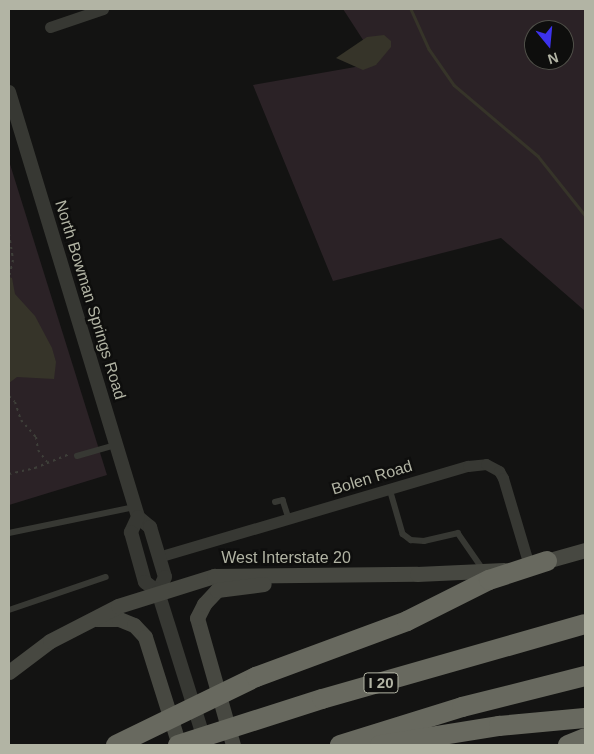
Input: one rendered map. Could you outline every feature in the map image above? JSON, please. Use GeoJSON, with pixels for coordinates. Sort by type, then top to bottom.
{"type":"FeatureCollection","features":[{"type":"Feature","properties":{"kind":"highway"},"geometry":{"type":"LineString","coordinates":[[116,745],[256,677],[408,621],[489,580],[538,563]]}},
{"type":"Feature","properties":{"kind":"highway","name":"I 20"},"geometry":{"type":"LineString","coordinates":[[178,745],[322,700],[585,624]]}},
{"type":"Feature","properties":{"kind":"highway"},"geometry":{"type":"LineString","coordinates":[[340,745],[462,707],[585,676]]}},
{"type":"Feature","properties":{"kind":"highway"},"geometry":{"type":"LineString","coordinates":[[380,745],[499,726],[585,718]]}},
{"type":"Feature","properties":{"kind":"highway"},"geometry":{"type":"LineString","coordinates":[[568,745],[585,738]]}},
{"type":"Feature","properties":{"kind":"main road","name":"West Interstate 20"},"geometry":{"type":"LineString","coordinates":[[9,672],[50,641],[90,619],[158,592],[214,576],[484,571],[538,563],[585,550]]}},
{"type":"Feature","properties":{"kind":"main road"},"geometry":{"type":"LineString","coordinates":[[233,745],[212,678],[198,618],[204,604],[218,590],[285,583],[317,575]]}},
{"type":"Feature","properties":{"kind":"main road"},"geometry":{"type":"LineString","coordinates":[[90,619],[119,619],[139,629],[149,646],[178,745]]}},
{"type":"Feature","properties":{"kind":"street"},"geometry":{"type":"LineString","coordinates":[[50,27],[103,9]]}},
{"type":"Feature","properties":{"kind":"street","name":"North Bowman Springs Road"},"geometry":{"type":"LineString","coordinates":[[9,92],[136,512],[150,527],[165,577],[158,592],[145,582],[131,532],[136,512]]}},
{"type":"Feature","properties":{"kind":"street","name":"Bolen Road"},"geometry":{"type":"LineString","coordinates":[[158,557],[468,466],[486,464],[495,468],[502,478],[538,563]]}},
{"type":"Feature","properties":{"kind":"street"},"geometry":{"type":"LineString","coordinates":[[158,592],[206,745]]}},
{"type":"Feature","properties":{"kind":"lane"},"geometry":{"type":"LineString","coordinates":[[76,454],[116,445]]}},
{"type":"Feature","properties":{"kind":"lane"},"geometry":{"type":"LineString","coordinates":[[390,489],[403,534],[411,540],[424,541],[458,533],[484,571]]}},
{"type":"Feature","properties":{"kind":"lane"},"geometry":{"type":"LineString","coordinates":[[275,502],[283,500],[289,519]]}},
{"type":"Feature","properties":{"kind":"lane"},"geometry":{"type":"LineString","coordinates":[[9,533],[136,512]]}},
{"type":"Feature","properties":{"kind":"lane"},"geometry":{"type":"LineString","coordinates":[[9,610],[106,576]]}},
{"type":"Feature","properties":{"kind":"path"},"geometry":{"type":"LineString","coordinates":[[9,234],[13,260],[9,277]]}},
{"type":"Feature","properties":{"kind":"path"},"geometry":{"type":"LineString","coordinates":[[9,396],[15,402],[21,420],[36,437],[38,450],[47,462]]}},
{"type":"Feature","properties":{"kind":"path"},"geometry":{"type":"LineString","coordinates":[[9,474],[76,454]]}},
{"type":"Feature","properties":{"kind":"shaded area"},"geometry":{"type":"Polygon","coordinates":[[[343,9],[585,9],[585,311],[501,238],[333,281],[253,85],[378,63],[343,9]]]}},
{"type":"Feature","properties":{"kind":"shaded area"},"geometry":{"type":"Polygon","coordinates":[[[384,35],[391,41],[391,47],[376,65],[363,70],[336,58],[367,37],[384,35]]]}},
{"type":"Feature","properties":{"kind":"shaded area"},"geometry":{"type":"Polygon","coordinates":[[[9,161],[107,475],[9,505],[9,161]]]}},
{"type":"Feature","properties":{"kind":"shaded area"},"geometry":{"type":"Polygon","coordinates":[[[9,277],[12,278],[15,294],[35,316],[52,348],[56,362],[54,379],[17,377],[9,383],[9,277]]]}},
{"type":"Feature","properties":{"kind":"waterway"},"geometry":{"type":"LineString","coordinates":[[411,9],[429,49],[454,85],[538,156],[585,215]]}}]}
